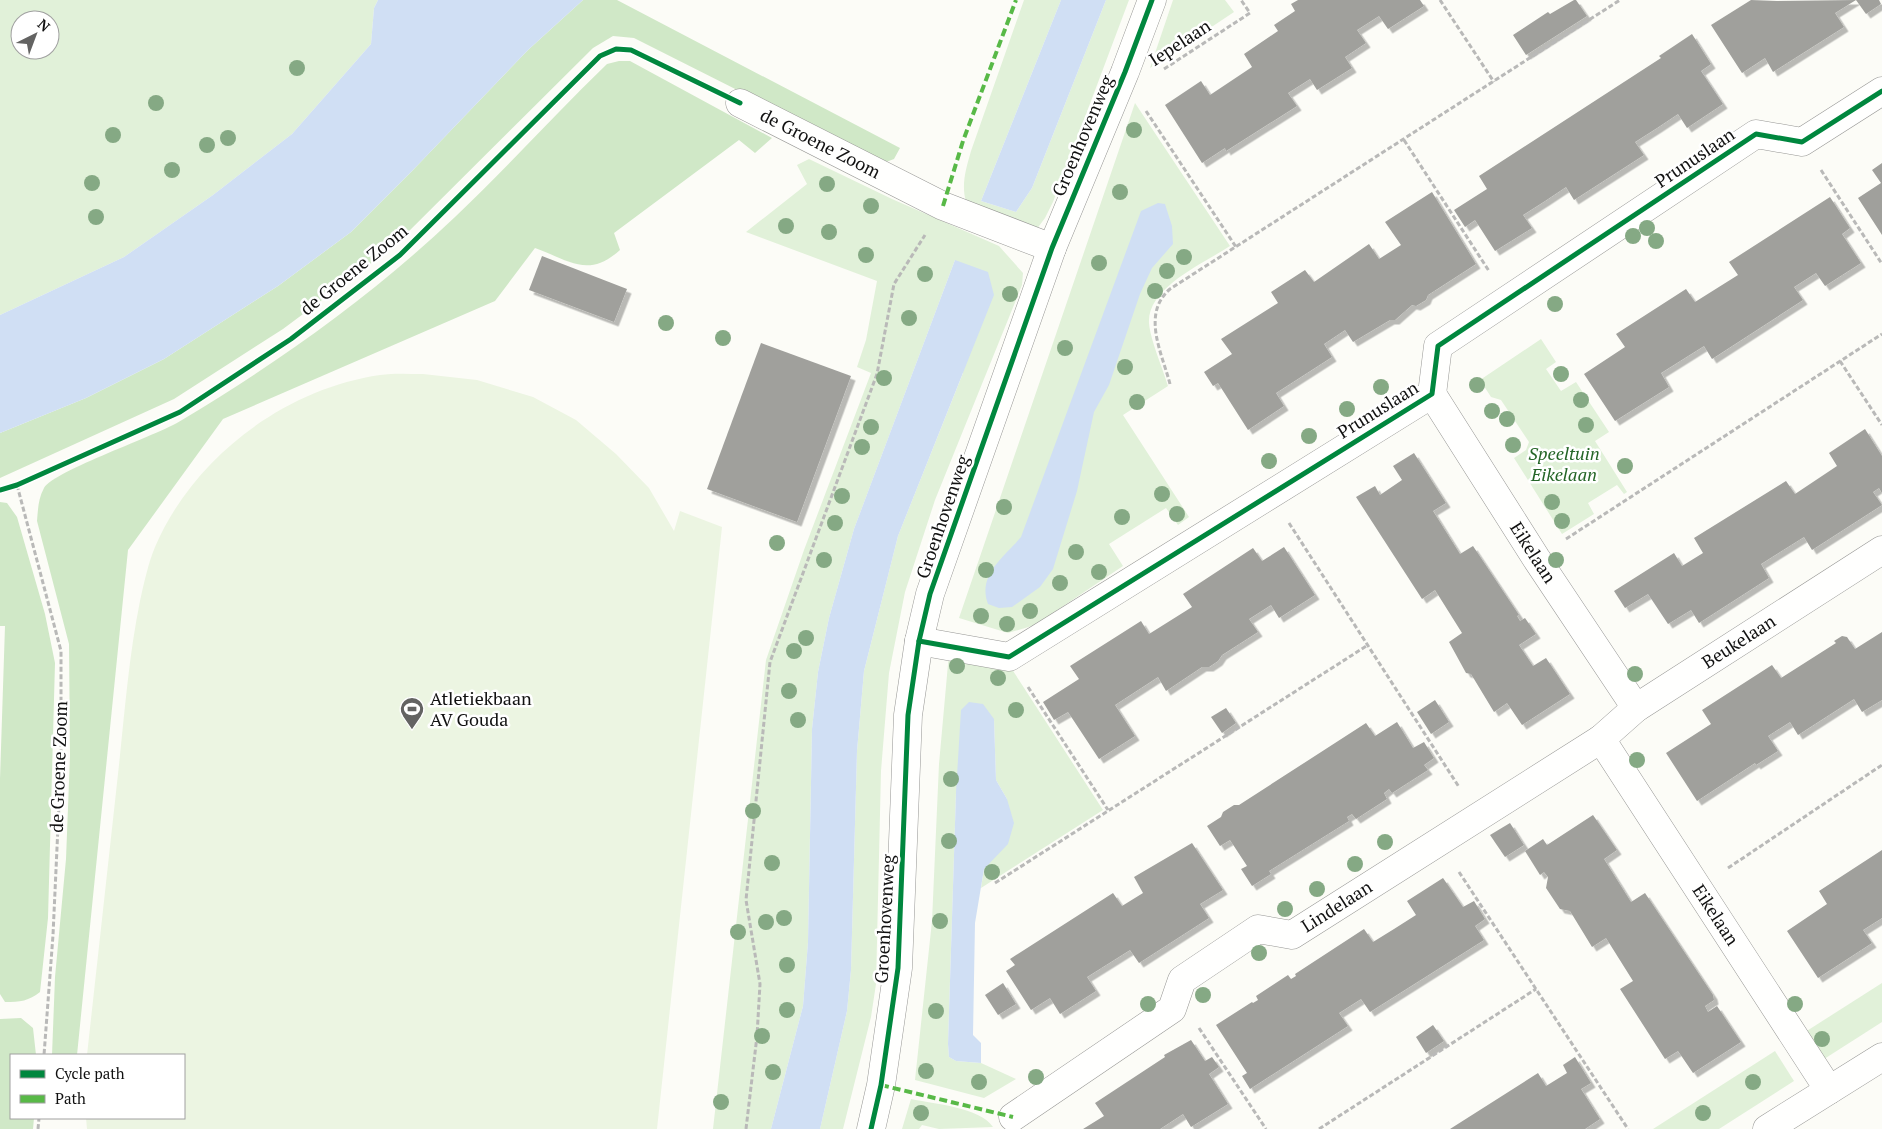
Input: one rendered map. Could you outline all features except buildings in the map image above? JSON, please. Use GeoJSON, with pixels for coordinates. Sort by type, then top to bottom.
{"type":"FeatureCollection","features":[{"type":"Feature","properties":{"kind":"street","name":"Groenhovenweg"},"geometry":{"type":"LineString","coordinates":[[871,1129],[881,1085],[898,968],[908,715],[919,641],[930,594],[1052,248],[1122,97],[1152,0]]}},
{"type":"Feature","properties":{"kind":"street"},"geometry":{"type":"LineString","coordinates":[[1802,142],[1882,91]]}},
{"type":"Feature","properties":{"kind":"street","name":"de Groene Zoom"},"geometry":{"type":"LineString","coordinates":[[740,103],[943,206],[1052,248]]}},
{"type":"Feature","properties":{"kind":"street","name":"Prunuslaan"},"geometry":{"type":"LineString","coordinates":[[1009,657],[1432,394],[1438,346],[1756,134],[1802,142]]}},
{"type":"Feature","properties":{"kind":"street","name":"Eikelaan"},"geometry":{"type":"LineString","coordinates":[[1432,394],[1536,558],[1636,708]]}},
{"type":"Feature","properties":{"kind":"street","name":"Beukelaan"},"geometry":{"type":"LineString","coordinates":[[1601,739],[1636,708],[1882,550]]}},
{"type":"Feature","properties":{"kind":"street"},"geometry":{"type":"LineString","coordinates":[[919,641],[1009,657]]}},
{"type":"Feature","properties":{"kind":"street","name":"Eikelaan"},"geometry":{"type":"LineString","coordinates":[[1601,739],[1830,1090]]}},
{"type":"Feature","properties":{"kind":"street","name":"Lindelaan"},"geometry":{"type":"LineString","coordinates":[[1172,1009],[1182,980],[1258,929],[1292,935],[1601,739]]}},
{"type":"Feature","properties":{"kind":"street"},"geometry":{"type":"LineString","coordinates":[[1013,1117],[1172,1009]]}},
{"type":"Feature","properties":{"kind":"street"},"geometry":{"type":"LineString","coordinates":[[1767,1129],[1882,1057]]}},
{"type":"Feature","properties":{"kind":"path"},"geometry":{"type":"LineString","coordinates":[[1440,0],[1494,82]]}},
{"type":"Feature","properties":{"kind":"path"},"geometry":{"type":"LineString","coordinates":[[1170,384],[1154,325],[1155,311],[1160,297],[1620,0]]}},
{"type":"Feature","properties":{"kind":"path"},"geometry":{"type":"LineString","coordinates":[[1122,97],[1236,247]]}},
{"type":"Feature","properties":{"kind":"path"},"geometry":{"type":"LineString","coordinates":[[1404,140],[1508,300]]}},
{"type":"Feature","properties":{"kind":"path"},"geometry":{"type":"LineString","coordinates":[[1802,142],[1882,264]]}},
{"type":"Feature","properties":{"kind":"path"},"geometry":{"type":"LineString","coordinates":[[746,1129],[757,1036],[760,984],[746,900],[770,662],[877,374],[894,284],[943,206]]}},
{"type":"Feature","properties":{"kind":"path"},"geometry":{"type":"LineString","coordinates":[[1536,558],[1882,334]]}},
{"type":"Feature","properties":{"kind":"path"},"geometry":{"type":"LineString","coordinates":[[1840,361],[1882,426]]}},
{"type":"Feature","properties":{"kind":"path"},"geometry":{"type":"LineString","coordinates":[[8,487],[26,481]]}},
{"type":"Feature","properties":{"kind":"path"},"geometry":{"type":"LineString","coordinates":[[1270,494],[1478,817]]}},
{"type":"Feature","properties":{"kind":"path"},"geometry":{"type":"LineString","coordinates":[[995,883],[1368,644]]}},
{"type":"Feature","properties":{"kind":"path"},"geometry":{"type":"LineString","coordinates":[[1009,657],[1108,810]]}},
{"type":"Feature","properties":{"kind":"path"},"geometry":{"type":"LineString","coordinates":[[1698,888],[1882,765]]}},
{"type":"Feature","properties":{"kind":"path"},"geometry":{"type":"LineString","coordinates":[[1439,842],[1628,1129]]}},
{"type":"Feature","properties":{"kind":"path"},"geometry":{"type":"LineString","coordinates":[[1319,1129],[1536,989]]}},
{"type":"Feature","properties":{"kind":"path"},"geometry":{"type":"LineString","coordinates":[[1172,1009],[1190,1014],[1266,1129]]}},
{"type":"Feature","properties":{"kind":"green space"},"geometry":{"type":"Polygon","coordinates":[[[0,0],[378,0],[374,8],[371,44],[292,134],[213,195],[124,257],[0,315],[0,0]]]}},
{"type":"Feature","properties":{"kind":"green space"},"geometry":{"type":"Polygon","coordinates":[[[583,0],[617,0],[900,148],[894,159],[886,162],[876,160],[634,38],[613,36],[593,48],[393,247],[283,329],[174,399],[0,478],[0,433],[86,398],[164,359],[278,286],[351,232],[528,50],[583,0]]]}},
{"type":"Feature","properties":{"kind":"green space"},"geometry":{"type":"Polygon","coordinates":[[[1024,0],[1061,0],[981,201],[1016,212],[1032,188],[1106,0],[1129,0],[1053,202],[1036,230],[966,202],[964,189],[967,164],[971,151],[1024,0]]]}},
{"type":"Feature","properties":{"kind":"green space"},"geometry":{"type":"Polygon","coordinates":[[[1173,0],[1225,0],[1234,12],[1150,68],[1173,0]]]}},
{"type":"Feature","properties":{"kind":"green space"},"geometry":{"type":"Polygon","coordinates":[[[630,61],[772,138],[755,153],[739,140],[614,233],[620,250],[609,259],[598,264],[578,264],[568,262],[535,248],[495,301],[223,419],[128,550],[77,1054],[52,1054],[55,977],[66,859],[70,756],[69,644],[37,521],[39,500],[44,488],[67,472],[182,420],[254,375],[324,326],[424,246],[607,64],[630,61]]]}},
{"type":"Feature","properties":{"kind":"green space"},"geometry":{"type":"Polygon","coordinates":[[[1135,103],[1230,246],[1179,277],[1157,298],[1151,310],[1149,323],[1154,345],[1168,386],[1123,415],[1189,517],[1178,525],[1166,508],[1109,544],[1123,566],[1035,625],[1008,633],[959,618],[1135,103]]]}},
{"type":"Feature","properties":{"kind":"green space"},"geometry":{"type":"Polygon","coordinates":[[[809,159],[892,199],[999,246],[1023,273],[1022,285],[935,500],[905,592],[889,673],[881,771],[876,984],[871,1017],[843,1129],[820,1129],[847,1011],[851,970],[857,751],[864,671],[898,536],[963,373],[955,260],[854,529],[829,618],[818,672],[812,729],[808,942],[803,1006],[771,1129],[713,1129],[766,660],[804,550],[871,373],[857,367],[866,340],[877,281],[746,232],[807,184],[797,165],[809,159]]]}},
{"type":"Feature","properties":{"kind":"green space","name":"Speeltuin Eikelaan"},"geometry":{"type":"Polygon","coordinates":[[[1541,339],[1556,362],[1546,369],[1561,391],[1576,382],[1609,432],[1595,441],[1627,492],[1624,494],[1617,485],[1588,503],[1594,514],[1562,534],[1514,458],[1526,450],[1529,442],[1501,400],[1491,397],[1480,380],[1541,339]]]}},
{"type":"Feature","properties":{"kind":"green space","name":"Atletiekbaan AV Gouda"},"geometry":{"type":"Polygon","coordinates":[[[385,374],[423,374],[477,380],[533,397],[576,420],[616,454],[649,488],[674,531],[680,511],[722,527],[657,1129],[87,1129],[86,1119],[185,1119],[185,1054],[87,1054],[132,646],[143,587],[155,547],[172,515],[193,485],[218,457],[246,433],[277,412],[310,395],[344,383],[385,374]]]}},
{"type":"Feature","properties":{"kind":"green space"},"geometry":{"type":"Polygon","coordinates":[[[0,502],[7,503],[17,517],[45,614],[55,663],[48,918],[40,992],[28,999],[10,1002],[5,1002],[0,994],[0,779],[5,626],[0,626],[0,502]]]}},
{"type":"Feature","properties":{"kind":"green space"},"geometry":{"type":"Polygon","coordinates":[[[949,653],[1006,660],[1103,810],[981,888],[984,869],[990,862],[1007,799],[996,780],[994,719],[956,792],[949,1057],[956,1061],[981,1063],[1016,1079],[984,1098],[915,1080],[932,921],[939,764],[949,653]]]}},
{"type":"Feature","properties":{"kind":"green space"},"geometry":{"type":"Polygon","coordinates":[[[1882,983],[1882,1022],[1821,1061],[1802,1034],[1882,983]]]}},
{"type":"Feature","properties":{"kind":"green space"},"geometry":{"type":"Polygon","coordinates":[[[21,1018],[33,1028],[36,1054],[10,1054],[10,1119],[34,1119],[33,1129],[0,1129],[0,1019],[21,1018]]]}},
{"type":"Feature","properties":{"kind":"green space"},"geometry":{"type":"Polygon","coordinates":[[[1775,1051],[1794,1081],[1719,1129],[1653,1129],[1775,1051]]]}},
{"type":"Feature","properties":{"kind":"green space"},"geometry":{"type":"Polygon","coordinates":[[[911,1099],[956,1107],[978,1115],[987,1120],[993,1127],[939,1129],[922,1125],[919,1129],[902,1129],[911,1099]]]}},
{"type":"Feature","properties":{"kind":"water"},"geometry":{"type":"Polygon","coordinates":[[[378,0],[583,0],[528,50],[351,232],[278,286],[164,359],[86,398],[0,433],[0,315],[124,257],[213,195],[292,134],[371,44],[374,8],[378,0]]]}},
{"type":"Feature","properties":{"kind":"water"},"geometry":{"type":"Polygon","coordinates":[[[1061,0],[1106,0],[1032,188],[1016,212],[981,201],[1061,0]]]}},
{"type":"Feature","properties":{"kind":"water"},"geometry":{"type":"Polygon","coordinates":[[[1158,203],[1165,204],[1172,226],[1173,244],[1152,268],[1140,294],[1109,385],[1094,412],[1077,491],[1053,569],[1040,587],[1012,607],[999,608],[988,604],[986,584],[989,575],[1000,559],[1021,537],[1141,211],[1158,203]]]}},
{"type":"Feature","properties":{"kind":"water"},"geometry":{"type":"Polygon","coordinates":[[[955,260],[988,272],[994,295],[898,536],[864,671],[857,751],[851,970],[847,1011],[820,1129],[771,1129],[803,1006],[808,942],[812,729],[818,672],[829,618],[854,529],[955,260]]]}},
{"type":"Feature","properties":{"kind":"water"},"geometry":{"type":"Polygon","coordinates":[[[969,702],[983,704],[994,719],[996,780],[1007,799],[1014,823],[1008,844],[984,869],[975,923],[973,1035],[981,1043],[981,1063],[956,1061],[949,1057],[948,1044],[956,792],[961,710],[969,702]]]}},
{"type":"Feature","properties":{"kind":"marked path"},"geometry":{"type":"LineString","coordinates":[[943,206],[963,141],[1016,0]]}},
{"type":"Feature","properties":{"kind":"marked path"},"geometry":{"type":"LineString","coordinates":[[881,1085],[1013,1117]]}},
{"type":"Feature","properties":{"kind":"cycle path"},"geometry":{"type":"LineString","coordinates":[[871,1129],[881,1085],[898,968],[908,715],[919,641],[930,594],[1052,248],[1125,72],[1152,0]]}},
{"type":"Feature","properties":{"kind":"cycle path"},"geometry":{"type":"LineString","coordinates":[[0,490],[17,485],[180,412],[291,339],[400,255],[600,56],[616,49],[631,50],[740,103]]}},
{"type":"Feature","properties":{"kind":"cycle path"},"geometry":{"type":"LineString","coordinates":[[919,641],[1009,657],[1432,394],[1438,346],[1756,134],[1802,142],[1882,91]]}},
{"type":"Feature","properties":{"kind":"place","name":"Atletiekbaan AV Gouda"},"geometry":{"type":"Point","coordinates":[412,730]}}]}
